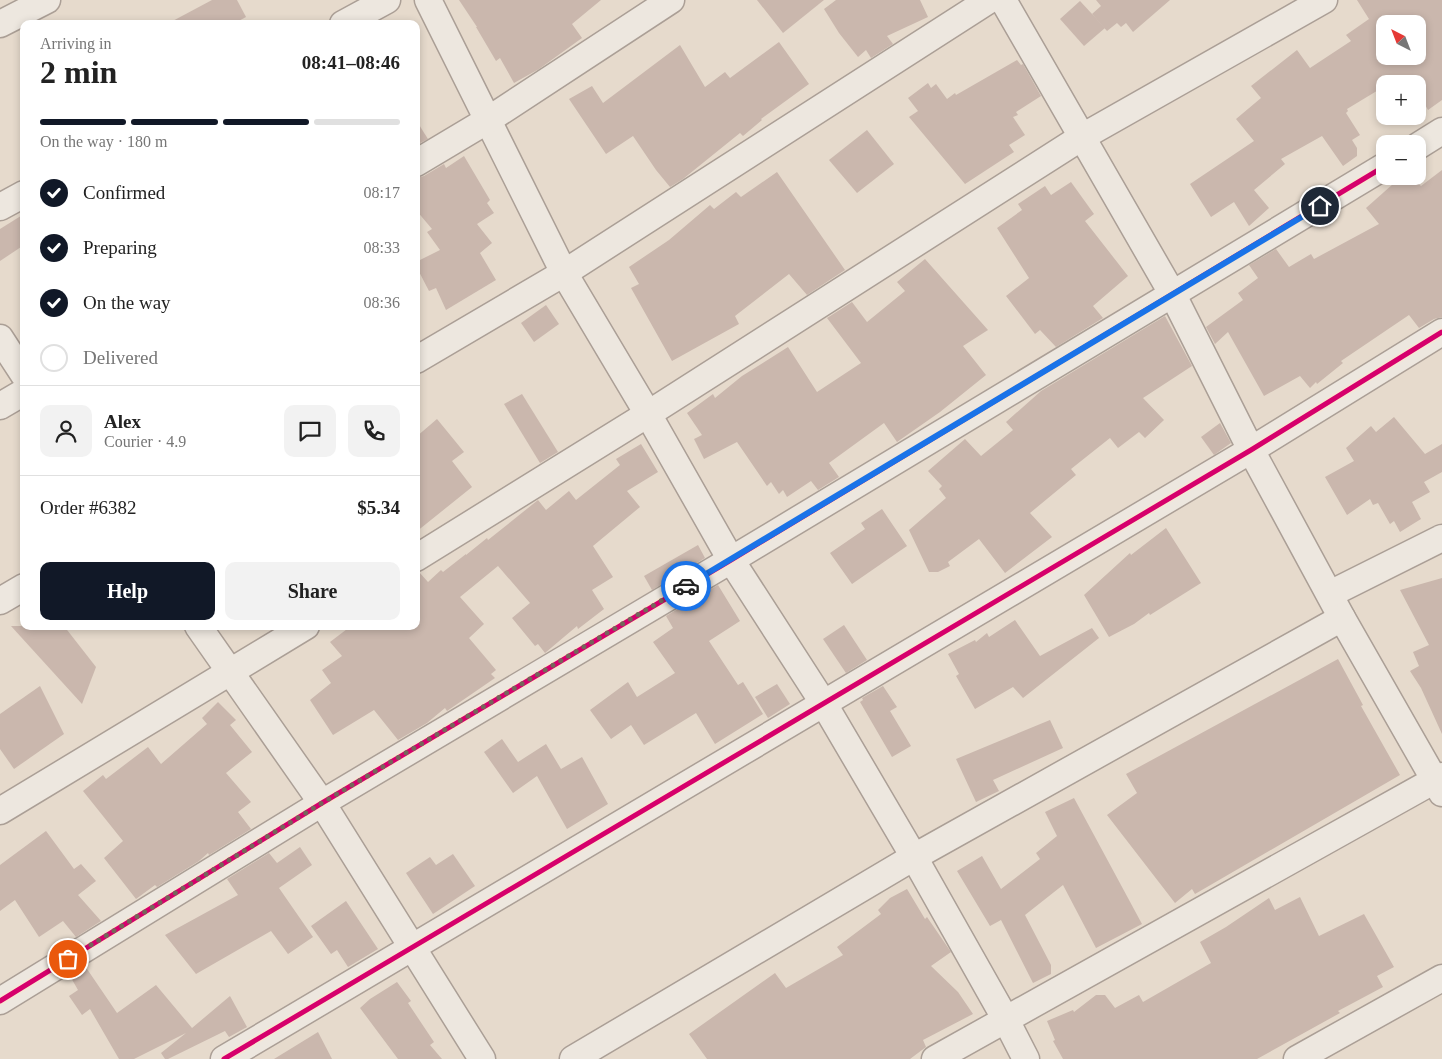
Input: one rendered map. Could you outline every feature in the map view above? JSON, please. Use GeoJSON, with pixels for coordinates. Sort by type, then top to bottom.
{"type":"FeatureCollection","features":[{"type":"Feature","properties":{"kind":"street"},"geometry":{"type":"LineString","coordinates":[[0,24],[47,0]]}},
{"type":"Feature","properties":{"kind":"street"},"geometry":{"type":"LineString","coordinates":[[350,20],[387,0]]}},
{"type":"Feature","properties":{"kind":"street"},"geometry":{"type":"LineString","coordinates":[[428,0],[564,273],[648,414],[731,560],[824,704],[914,857],[1026,1059]]}},
{"type":"Feature","properties":{"kind":"street"},"geometry":{"type":"LineString","coordinates":[[420,161],[488,120],[671,0]]}},
{"type":"Feature","properties":{"kind":"street"},"geometry":{"type":"LineString","coordinates":[[420,358],[564,273],[989,0]]}},
{"type":"Feature","properties":{"kind":"street"},"geometry":{"type":"LineString","coordinates":[[935,1059],[1439,783],[1342,618],[1251,450],[1173,295],[1003,0]]}},
{"type":"Feature","properties":{"kind":"street"},"geometry":{"type":"LineString","coordinates":[[420,556],[648,414],[1082,137],[1324,0]]}},
{"type":"Feature","properties":{"kind":"street"},"geometry":{"type":"LineString","coordinates":[[1426,141],[1442,132]]}},
{"type":"Feature","properties":{"kind":"street"},"geometry":{"type":"LineString","coordinates":[[0,1001],[322,803],[731,560],[1376,171]]}},
{"type":"Feature","properties":{"kind":"street"},"geometry":{"type":"LineString","coordinates":[[0,207],[20,196]]}},
{"type":"Feature","properties":{"kind":"street"},"geometry":{"type":"LineString","coordinates":[[224,1059],[1251,450],[1442,332]]}},
{"type":"Feature","properties":{"kind":"street"},"geometry":{"type":"LineString","coordinates":[[0,338],[20,369]]}},
{"type":"Feature","properties":{"kind":"street"},"geometry":{"type":"LineString","coordinates":[[0,406],[20,394]]}},
{"type":"Feature","properties":{"kind":"street"},"geometry":{"type":"LineString","coordinates":[[1330,594],[1442,538]]}},
{"type":"Feature","properties":{"kind":"street"},"geometry":{"type":"LineString","coordinates":[[0,600],[20,589]]}},
{"type":"Feature","properties":{"kind":"street"},"geometry":{"type":"LineString","coordinates":[[574,1059],[914,857],[1342,618]]}},
{"type":"Feature","properties":{"kind":"street"},"geometry":{"type":"LineString","coordinates":[[201,630],[322,803],[482,1059]]}},
{"type":"Feature","properties":{"kind":"street"},"geometry":{"type":"LineString","coordinates":[[0,811],[300,630]]}},
{"type":"Feature","properties":{"kind":"street"},"geometry":{"type":"LineString","coordinates":[[1297,1059],[1442,978]]}},
{"type":"Feature","properties":{"kind":"building"},"geometry":{"type":"Polygon","coordinates":[[[212,0],[237,0],[246,17],[240,20],[174,20],[212,0]]]}},
{"type":"Feature","properties":{"kind":"building"},"geometry":{"type":"Polygon","coordinates":[[[459,0],[601,0],[572,24],[582,38],[539,69],[514,83],[500,58],[496,61],[459,0]]]}},
{"type":"Feature","properties":{"kind":"building"},"geometry":{"type":"Polygon","coordinates":[[[757,0],[824,0],[783,33],[757,0]]]}},
{"type":"Feature","properties":{"kind":"building"},"geometry":{"type":"Polygon","coordinates":[[[836,0],[920,0],[928,17],[887,36],[893,44],[871,58],[866,50],[858,57],[839,33],[824,9],[836,0]]]}},
{"type":"Feature","properties":{"kind":"building"},"geometry":{"type":"Polygon","coordinates":[[[1096,0],[1170,0],[1133,32],[1126,23],[1121,27],[1117,23],[1107,31],[1092,14],[1101,6],[1096,0]]]}},
{"type":"Feature","properties":{"kind":"building"},"geometry":{"type":"Polygon","coordinates":[[[1357,0],[1442,0],[1442,100],[1428,110],[1426,106],[1426,75],[1376,75],[1376,91],[1347,109],[1346,113],[1360,135],[1352,140],[1357,148],[1357,156],[1343,166],[1322,136],[1281,159],[1285,164],[1254,190],[1269,208],[1249,226],[1234,202],[1211,217],[1190,184],[1254,141],[1236,119],[1261,98],[1251,86],[1297,50],[1310,68],[1351,41],[1346,35],[1369,19],[1357,0]]]}},
{"type":"Feature","properties":{"kind":"building"},"geometry":{"type":"Polygon","coordinates":[[[1080,1],[1105,28],[1084,46],[1060,19],[1080,1]]]}},
{"type":"Feature","properties":{"kind":"building"},"geometry":{"type":"Polygon","coordinates":[[[779,42],[809,84],[761,119],[743,136],[740,133],[683,179],[670,187],[633,136],[606,154],[569,99],[592,86],[603,103],[680,45],[705,87],[725,72],[730,78],[779,42]]]}},
{"type":"Feature","properties":{"kind":"building"},"geometry":{"type":"Polygon","coordinates":[[[1017,60],[1021,65],[1023,64],[1041,96],[1016,112],[1018,115],[1013,117],[1025,135],[1009,145],[1014,152],[965,184],[909,117],[918,111],[908,98],[928,83],[931,88],[936,84],[947,99],[1017,60]]]}},
{"type":"Feature","properties":{"kind":"building"},"geometry":{"type":"Polygon","coordinates":[[[420,126],[428,139],[420,143],[420,126]]]}},
{"type":"Feature","properties":{"kind":"building"},"geometry":{"type":"Polygon","coordinates":[[[867,130],[894,164],[857,193],[829,160],[867,130]]]}},
{"type":"Feature","properties":{"kind":"building"},"geometry":{"type":"Polygon","coordinates":[[[464,156],[490,200],[487,203],[494,213],[477,224],[492,243],[480,253],[496,280],[446,310],[436,288],[429,291],[420,274],[420,260],[440,250],[427,232],[432,229],[420,215],[420,177],[444,164],[446,168],[464,156]]]}},
{"type":"Feature","properties":{"kind":"building"},"geometry":{"type":"Polygon","coordinates":[[[1442,170],[1442,317],[1434,319],[1419,328],[1409,315],[1341,361],[1343,363],[1310,388],[1300,376],[1264,396],[1228,332],[1215,344],[1206,327],[1243,300],[1238,293],[1258,278],[1249,265],[1276,249],[1289,267],[1311,254],[1314,259],[1379,224],[1366,208],[1392,185],[1421,186],[1426,185],[1426,182],[1442,170]]]}},
{"type":"Feature","properties":{"kind":"building"},"geometry":{"type":"Polygon","coordinates":[[[777,172],[845,270],[807,295],[789,274],[735,316],[739,324],[672,361],[631,288],[639,284],[629,267],[669,240],[710,205],[714,209],[736,192],[741,197],[777,172]]]}},
{"type":"Feature","properties":{"kind":"building"},"geometry":{"type":"Polygon","coordinates":[[[1071,182],[1094,214],[1085,221],[1128,276],[1093,306],[1103,318],[1056,347],[1040,330],[1035,334],[1006,296],[1029,278],[997,228],[1022,210],[1018,204],[1045,186],[1051,195],[1071,182]]]}},
{"type":"Feature","properties":{"kind":"building"},"geometry":{"type":"Polygon","coordinates":[[[20,216],[20,248],[0,261],[0,229],[20,216]]]}},
{"type":"Feature","properties":{"kind":"building"},"geometry":{"type":"Polygon","coordinates":[[[925,259],[988,330],[963,346],[986,375],[940,412],[897,442],[884,423],[829,463],[839,477],[818,490],[811,481],[787,497],[783,490],[779,494],[771,482],[767,486],[737,442],[704,459],[694,439],[702,435],[687,413],[713,394],[715,398],[742,376],[788,347],[817,392],[861,363],[827,318],[852,302],[867,322],[905,291],[897,282],[925,259]]]}},
{"type":"Feature","properties":{"kind":"building"},"geometry":{"type":"Polygon","coordinates":[[[546,305],[559,324],[534,342],[521,323],[546,305]]]}},
{"type":"Feature","properties":{"kind":"building"},"geometry":{"type":"Polygon","coordinates":[[[1165,316],[1192,366],[1143,398],[1164,420],[1145,438],[1139,432],[1118,448],[1110,438],[1071,469],[1076,475],[1030,513],[1052,537],[1005,573],[979,539],[948,562],[950,566],[938,572],[929,572],[909,530],[946,498],[939,489],[942,486],[928,471],[965,439],[981,456],[1013,430],[1006,422],[1041,391],[1165,316]]]}},
{"type":"Feature","properties":{"kind":"building"},"geometry":{"type":"Polygon","coordinates":[[[522,394],[558,452],[540,463],[504,404],[522,394]]]}},
{"type":"Feature","properties":{"kind":"building"},"geometry":{"type":"Polygon","coordinates":[[[1394,417],[1425,454],[1442,444],[1442,472],[1424,482],[1430,492],[1412,502],[1421,519],[1400,532],[1394,521],[1390,524],[1378,503],[1373,505],[1370,499],[1347,515],[1325,477],[1354,461],[1346,448],[1371,426],[1376,432],[1394,417]]]}},
{"type":"Feature","properties":{"kind":"building"},"geometry":{"type":"Polygon","coordinates":[[[437,419],[464,452],[452,461],[472,487],[420,529],[420,434],[437,419]]]}},
{"type":"Feature","properties":{"kind":"building"},"geometry":{"type":"Polygon","coordinates":[[[1220,423],[1231,443],[1214,455],[1201,437],[1220,423]]]}},
{"type":"Feature","properties":{"kind":"building"},"geometry":{"type":"Polygon","coordinates":[[[641,444],[658,472],[627,491],[640,507],[593,546],[613,577],[592,590],[604,609],[578,629],[577,626],[545,653],[538,644],[535,646],[512,618],[530,603],[498,566],[460,597],[484,624],[469,638],[496,670],[491,674],[495,678],[447,711],[445,708],[427,723],[398,740],[374,710],[333,735],[310,700],[331,683],[322,670],[342,656],[330,642],[346,630],[420,630],[420,573],[428,582],[441,570],[443,572],[487,538],[488,540],[538,500],[546,510],[569,491],[576,500],[620,465],[616,459],[641,444]]]}},
{"type":"Feature","properties":{"kind":"building"},"geometry":{"type":"Polygon","coordinates":[[[882,509],[907,546],[852,584],[830,553],[865,529],[861,523],[882,509]]]}},
{"type":"Feature","properties":{"kind":"building"},"geometry":{"type":"Polygon","coordinates":[[[1166,528],[1201,583],[1150,615],[1149,613],[1134,624],[1109,637],[1084,595],[1130,553],[1131,555],[1166,528]]]}},
{"type":"Feature","properties":{"kind":"building"},"geometry":{"type":"Polygon","coordinates":[[[698,545],[705,558],[652,590],[644,576],[698,545]]]}},
{"type":"Feature","properties":{"kind":"building"},"geometry":{"type":"Polygon","coordinates":[[[1442,578],[1442,734],[1421,688],[1410,671],[1419,666],[1413,652],[1429,645],[1400,590],[1442,578]]]}},
{"type":"Feature","properties":{"kind":"building"},"geometry":{"type":"Polygon","coordinates":[[[718,585],[740,621],[709,641],[738,685],[743,682],[763,714],[715,744],[696,713],[644,745],[631,725],[611,739],[590,710],[628,682],[637,697],[675,673],[653,642],[673,628],[666,616],[718,585]]]}},
{"type":"Feature","properties":{"kind":"building"},"geometry":{"type":"Polygon","coordinates":[[[1015,620],[1040,656],[1092,628],[1099,638],[1023,698],[1013,687],[975,709],[956,676],[959,674],[948,654],[975,640],[976,642],[987,633],[989,637],[1015,620]]]}},
{"type":"Feature","properties":{"kind":"building"},"geometry":{"type":"Polygon","coordinates":[[[844,625],[867,660],[846,673],[823,639],[844,625]]]}},
{"type":"Feature","properties":{"kind":"building"},"geometry":{"type":"Polygon","coordinates":[[[11,626],[20,626],[20,630],[67,630],[96,667],[82,704],[11,626]]]}},
{"type":"Feature","properties":{"kind":"building"},"geometry":{"type":"Polygon","coordinates":[[[1338,659],[1363,705],[1361,706],[1400,775],[1195,894],[1192,889],[1175,903],[1107,815],[1137,793],[1126,774],[1338,659]]]}},
{"type":"Feature","properties":{"kind":"building"},"geometry":{"type":"Polygon","coordinates":[[[777,684],[790,704],[768,718],[755,697],[777,684]]]}},
{"type":"Feature","properties":{"kind":"building"},"geometry":{"type":"Polygon","coordinates":[[[40,686],[64,734],[14,769],[0,749],[0,714],[40,686]]]}},
{"type":"Feature","properties":{"kind":"building"},"geometry":{"type":"Polygon","coordinates":[[[883,686],[897,707],[890,711],[911,746],[892,757],[860,702],[863,700],[862,698],[883,686]]]}},
{"type":"Feature","properties":{"kind":"building"},"geometry":{"type":"Polygon","coordinates":[[[218,702],[236,720],[230,725],[252,752],[226,773],[251,802],[238,812],[251,829],[209,855],[208,853],[199,861],[157,887],[155,885],[136,899],[104,858],[123,841],[83,791],[103,775],[106,779],[148,747],[161,764],[207,724],[202,718],[218,702]]]}},
{"type":"Feature","properties":{"kind":"building"},"geometry":{"type":"Polygon","coordinates":[[[1050,720],[1063,748],[993,780],[999,791],[976,802],[956,759],[1050,720]]]}},
{"type":"Feature","properties":{"kind":"building"},"geometry":{"type":"Polygon","coordinates":[[[502,739],[518,762],[546,744],[561,769],[582,757],[608,804],[567,829],[537,776],[513,793],[484,752],[502,739]]]}},
{"type":"Feature","properties":{"kind":"building"},"geometry":{"type":"Polygon","coordinates":[[[1074,798],[1142,924],[1096,948],[1063,885],[1025,915],[1051,965],[1051,974],[1033,983],[1001,920],[990,926],[957,871],[982,856],[1001,889],[1040,859],[1036,853],[1057,836],[1045,812],[1074,798]]]}},
{"type":"Feature","properties":{"kind":"building"},"geometry":{"type":"Polygon","coordinates":[[[46,831],[74,869],[81,864],[96,881],[78,895],[101,921],[76,937],[63,921],[39,937],[15,900],[0,911],[0,865],[46,831]]]}},
{"type":"Feature","properties":{"kind":"building"},"geometry":{"type":"Polygon","coordinates":[[[300,847],[312,865],[279,888],[313,937],[288,954],[271,931],[196,974],[165,935],[238,895],[227,879],[269,853],[277,863],[300,847]]]}},
{"type":"Feature","properties":{"kind":"building"},"geometry":{"type":"Polygon","coordinates":[[[453,854],[475,886],[433,914],[406,873],[430,857],[436,865],[453,854]]]}},
{"type":"Feature","properties":{"kind":"building"},"geometry":{"type":"Polygon","coordinates":[[[907,889],[925,919],[927,917],[951,952],[931,966],[958,992],[973,1014],[923,1040],[926,1047],[910,1059],[707,1059],[689,1034],[775,973],[786,988],[843,955],[837,947],[881,914],[878,910],[890,898],[907,889]]]}},
{"type":"Feature","properties":{"kind":"building"},"geometry":{"type":"Polygon","coordinates":[[[1300,897],[1319,936],[1364,914],[1394,967],[1377,976],[1383,987],[1257,1059],[1063,1059],[1053,1041],[1055,1040],[1047,1021],[1073,1010],[1074,1012],[1096,995],[1105,995],[1115,1008],[1139,995],[1143,1002],[1211,963],[1200,942],[1269,898],[1275,910],[1300,897]]]}},
{"type":"Feature","properties":{"kind":"building"},"geometry":{"type":"Polygon","coordinates":[[[346,901],[378,949],[348,967],[337,950],[331,954],[311,926],[346,901]]]}},
{"type":"Feature","properties":{"kind":"building"},"geometry":{"type":"Polygon","coordinates":[[[85,966],[117,1013],[156,985],[192,1028],[230,996],[247,1027],[229,1037],[225,1031],[168,1059],[165,1059],[161,1053],[186,1033],[134,1059],[119,1059],[90,1009],[82,1015],[69,996],[78,990],[70,976],[85,966]]]}},
{"type":"Feature","properties":{"kind":"building"},"geometry":{"type":"Polygon","coordinates":[[[397,982],[411,1001],[408,1003],[434,1042],[430,1045],[442,1059],[398,1059],[360,1008],[370,999],[397,982]]]}},
{"type":"Feature","properties":{"kind":"building"},"geometry":{"type":"Polygon","coordinates":[[[318,1032],[332,1059],[274,1059],[318,1032]]]}},
{"type":"Feature","properties":{"kind":"cycle path"},"geometry":{"type":"LineString","coordinates":[[0,1001],[322,803],[731,560],[1376,171]]}},
{"type":"Feature","properties":{"kind":"cycle path"},"geometry":{"type":"LineString","coordinates":[[224,1059],[1251,450],[1442,332]]}},
{"type":"Feature","properties":{"kind":"way so far"},"geometry":{"type":"LineString","coordinates":[[68,959],[322,803],[686,586]]}},
{"type":"Feature","properties":{"kind":"route"},"geometry":{"type":"LineString","coordinates":[[686,586],[1320,206]]}}]}
